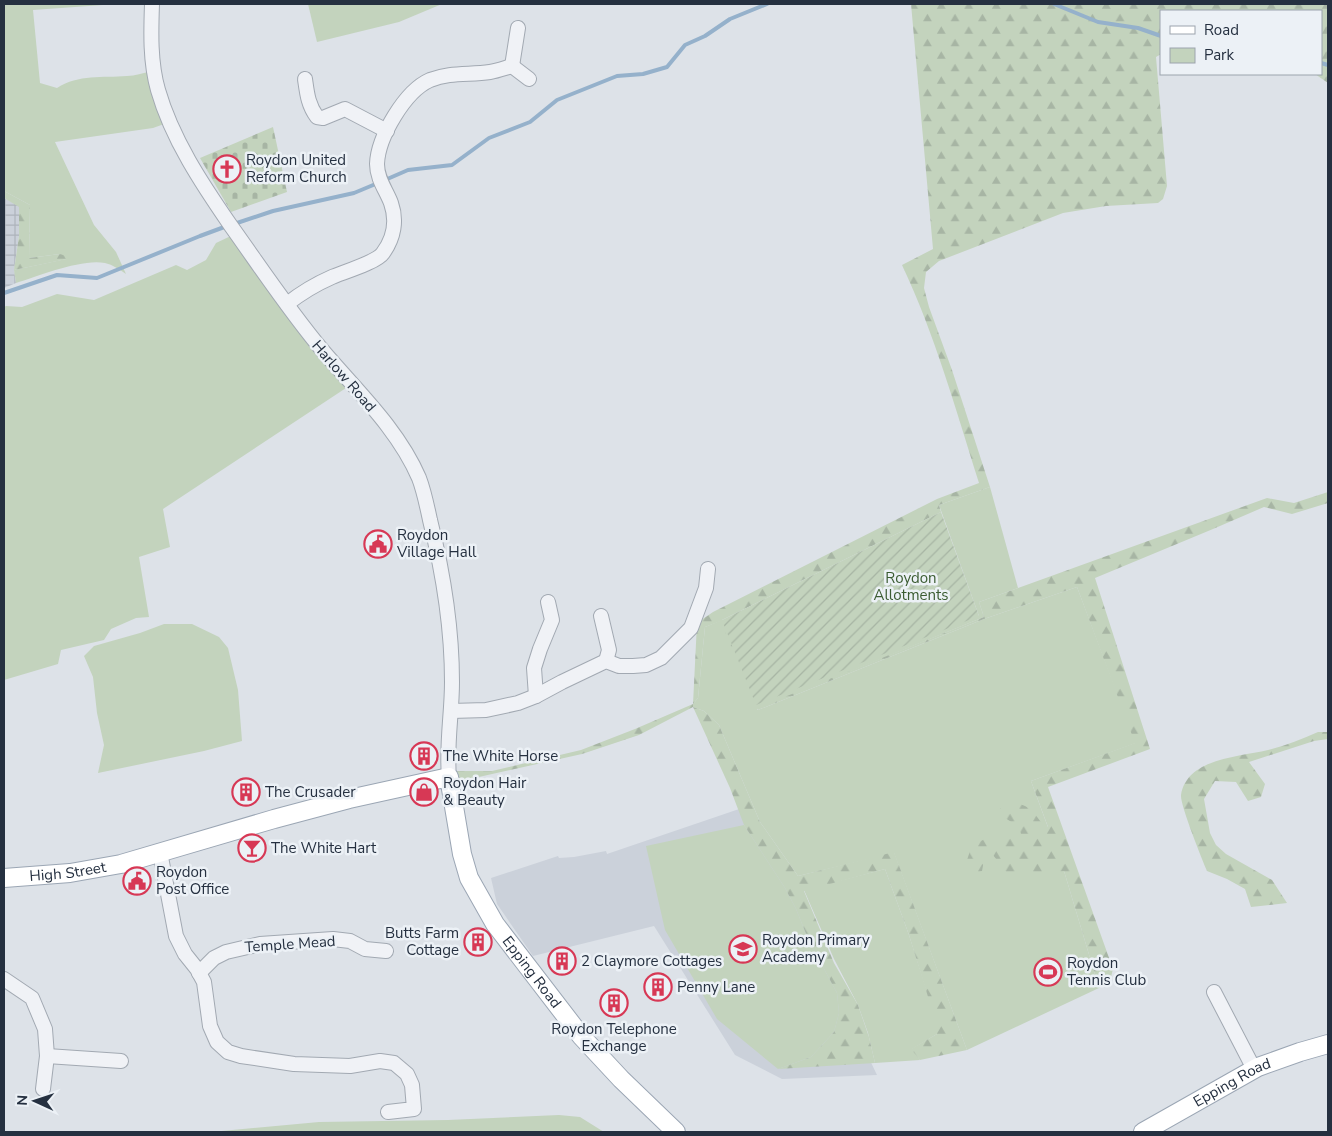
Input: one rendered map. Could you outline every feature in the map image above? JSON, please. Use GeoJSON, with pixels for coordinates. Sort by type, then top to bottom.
{"type":"FeatureCollection","features":[{"type":"Feature","properties":{"kind":"main road","name":"High Street"},"geometry":{"type":"LineString","coordinates":[[4,878],[96,869],[349,799],[449,777]]}},
{"type":"Feature","properties":{"kind":"main road","name":"Epping Road"},"geometry":{"type":"LineString","coordinates":[[449,777],[462,854],[469,878],[495,924],[580,1036],[676,1132]]}},
{"type":"Feature","properties":{"kind":"main road","name":"Epping Road"},"geometry":{"type":"LineString","coordinates":[[1144,1132],[1254,1069],[1328,1044]]}},
{"type":"Feature","properties":{"kind":"street","name":"Harlow Road"},"geometry":{"type":"LineString","coordinates":[[152,4],[153,67],[158,90],[169,121],[182,148],[213,198],[311,337],[391,430],[420,481],[443,578],[452,666],[447,759],[449,777]]}},
{"type":"Feature","properties":{"kind":"street"},"geometry":{"type":"LineString","coordinates":[[512,66],[518,28]]}},
{"type":"Feature","properties":{"kind":"street"},"geometry":{"type":"LineString","coordinates":[[287,304],[298,295],[332,277],[382,256],[392,239],[394,222],[391,204],[380,184],[377,165],[381,144],[387,131],[409,96],[428,81],[444,75],[491,72],[512,66]]}},
{"type":"Feature","properties":{"kind":"street"},"geometry":{"type":"LineString","coordinates":[[512,66],[528,79]]}},
{"type":"Feature","properties":{"kind":"street"},"geometry":{"type":"LineString","coordinates":[[305,79],[312,110],[317,117],[324,118],[345,109],[387,131]]}},
{"type":"Feature","properties":{"kind":"street"},"geometry":{"type":"LineString","coordinates":[[451,711],[486,710],[518,703],[606,661],[619,666],[633,666],[646,665],[661,658],[691,628],[706,588],[708,569]]}},
{"type":"Feature","properties":{"kind":"street"},"geometry":{"type":"LineString","coordinates":[[536,696],[534,668],[552,620],[548,602]]}},
{"type":"Feature","properties":{"kind":"street"},"geometry":{"type":"LineString","coordinates":[[601,616],[609,650],[606,661]]}},
{"type":"Feature","properties":{"kind":"street"},"geometry":{"type":"LineString","coordinates":[[160,852],[176,936],[185,954],[204,982],[210,1026],[217,1042],[228,1052],[241,1056],[294,1064],[350,1066],[380,1061],[394,1063],[407,1074],[412,1085],[414,1109],[388,1112]]}},
{"type":"Feature","properties":{"kind":"street","name":"Temple Mead"},"geometry":{"type":"LineString","coordinates":[[199,973],[214,958],[226,952],[260,944],[333,939],[350,941],[365,949],[386,951]]}},
{"type":"Feature","properties":{"kind":"street"},"geometry":{"type":"LineString","coordinates":[[4,979],[32,998],[45,1029],[47,1056],[42,1089]]}},
{"type":"Feature","properties":{"kind":"street"},"geometry":{"type":"LineString","coordinates":[[1214,992],[1254,1069]]}},
{"type":"Feature","properties":{"kind":"street"},"geometry":{"type":"LineString","coordinates":[[47,1056],[121,1061]]}},
{"type":"Feature","properties":{"kind":"shaded area"},"geometry":{"type":"Polygon","coordinates":[[[4,198],[19,206],[19,236],[14,270],[16,283],[4,288],[4,198]]]}},
{"type":"Feature","properties":{"kind":"shaded area","name":"Roydon Primary Academy"},"geometry":{"type":"Polygon","coordinates":[[[745,807],[786,886],[877,1075],[782,1079],[735,1055],[654,926],[533,956],[497,904],[491,878],[558,856],[559,858],[574,857],[606,851],[607,854],[745,807]]]}},
{"type":"Feature","properties":{"kind":"green space"},"geometry":{"type":"Polygon","coordinates":[[[4,4],[117,4],[33,10],[40,83],[57,88],[74,80],[130,76],[151,71],[167,123],[153,128],[55,142],[94,225],[116,252],[126,274],[111,265],[96,262],[61,268],[16,283],[14,270],[66,259],[60,254],[29,258],[30,205],[4,191],[4,4]]]}},
{"type":"Feature","properties":{"kind":"green space"},"geometry":{"type":"Polygon","coordinates":[[[308,4],[442,4],[399,22],[317,42],[308,4]]]}},
{"type":"Feature","properties":{"kind":"green space"},"geometry":{"type":"Polygon","coordinates":[[[911,4],[1328,4],[1328,83],[1316,75],[1322,75],[1322,10],[1160,10],[1160,55],[1156,57],[1167,186],[1163,199],[1158,203],[1106,206],[1063,213],[939,261],[926,272],[924,288],[929,307],[952,370],[990,487],[939,505],[941,512],[722,620],[737,658],[735,658],[721,621],[705,627],[698,698],[693,704],[697,623],[713,612],[937,499],[979,483],[935,345],[902,265],[933,249],[911,4]]]}},
{"type":"Feature","properties":{"kind":"green space"},"geometry":{"type":"Polygon","coordinates":[[[273,127],[287,192],[231,212],[200,158],[273,127]]]}},
{"type":"Feature","properties":{"kind":"green space"},"geometry":{"type":"Polygon","coordinates":[[[4,191],[30,205],[29,258],[60,254],[72,258],[14,270],[19,236],[19,207],[4,198],[4,191]]]}},
{"type":"Feature","properties":{"kind":"green space"},"geometry":{"type":"Polygon","coordinates":[[[235,234],[305,334],[346,388],[163,509],[170,547],[139,557],[149,617],[136,618],[111,629],[104,640],[61,650],[58,664],[4,680],[4,307],[22,307],[57,294],[94,300],[176,265],[187,270],[206,260],[216,243],[235,234]]]}},
{"type":"Feature","properties":{"kind":"green space"},"geometry":{"type":"Polygon","coordinates":[[[990,487],[1018,588],[979,602],[984,617],[757,709],[984,619],[1077,587],[1136,743],[1031,781],[1064,871],[1099,988],[967,1050],[894,853],[798,876],[760,822],[719,725],[704,711],[693,707],[693,704],[698,698],[705,627],[722,620],[979,616],[939,505],[990,487]]]}},
{"type":"Feature","properties":{"kind":"green space"},"geometry":{"type":"Polygon","coordinates":[[[1328,492],[1328,503],[1292,514],[1264,507],[1095,578],[1150,749],[1048,787],[1113,969],[1110,981],[1099,988],[1064,871],[1033,879],[1024,874],[1010,877],[993,855],[984,860],[982,871],[973,874],[967,860],[972,845],[985,839],[999,841],[1021,834],[1019,827],[1002,816],[998,810],[1007,805],[1017,804],[1026,806],[1048,827],[1031,781],[1135,743],[1077,587],[984,619],[758,710],[757,708],[984,617],[979,602],[1267,498],[1294,503],[1328,492]]]}},
{"type":"Feature","properties":{"kind":"green space","name":"Roydon Allotments"},"geometry":{"type":"Polygon","coordinates":[[[941,512],[979,616],[756,705],[722,620],[941,512]]]}},
{"type":"Feature","properties":{"kind":"green space"},"geometry":{"type":"Polygon","coordinates":[[[164,624],[192,624],[219,637],[228,648],[238,690],[242,741],[204,751],[98,773],[104,745],[97,713],[93,677],[84,656],[94,646],[164,624]]]}},
{"type":"Feature","properties":{"kind":"green space"},"geometry":{"type":"Polygon","coordinates":[[[693,704],[693,707],[639,735],[582,754],[452,783],[452,771],[492,771],[581,750],[693,704]]]}},
{"type":"Feature","properties":{"kind":"green space"},"geometry":{"type":"Polygon","coordinates":[[[693,707],[704,711],[719,725],[760,822],[798,876],[894,852],[967,1050],[920,1060],[911,1049],[937,1034],[937,1026],[909,935],[885,869],[804,891],[834,963],[858,1005],[869,1037],[875,1063],[778,1069],[811,1057],[834,1032],[839,1013],[837,993],[809,941],[785,888],[744,825],[730,788],[693,707]]]}},
{"type":"Feature","properties":{"kind":"green space"},"geometry":{"type":"Polygon","coordinates":[[[1318,732],[1328,732],[1328,739],[1314,741],[1249,762],[1265,784],[1261,797],[1248,801],[1236,782],[1215,781],[1204,799],[1210,833],[1216,845],[1226,854],[1272,880],[1287,903],[1251,907],[1245,889],[1207,871],[1182,801],[1181,795],[1185,783],[1193,773],[1216,761],[1274,748],[1318,732]]]}},
{"type":"Feature","properties":{"kind":"green space"},"geometry":{"type":"Polygon","coordinates":[[[744,825],[785,888],[809,941],[837,993],[839,1013],[834,1032],[811,1057],[778,1069],[717,1019],[665,930],[646,846],[744,825]]]}},
{"type":"Feature","properties":{"kind":"green space"},"geometry":{"type":"Polygon","coordinates":[[[885,869],[909,935],[938,1026],[937,1034],[912,1049],[920,1060],[875,1063],[868,1033],[858,1005],[834,959],[804,890],[885,869]]]}},
{"type":"Feature","properties":{"kind":"green space"},"geometry":{"type":"Polygon","coordinates":[[[559,1115],[580,1117],[604,1132],[211,1132],[319,1122],[448,1120],[559,1115]]]}},
{"type":"Feature","properties":{"kind":"waterway"},"geometry":{"type":"LineString","coordinates":[[385,180],[408,170],[452,165],[489,138],[530,122],[557,100],[617,76],[643,74],[667,67],[685,45],[705,36],[730,19],[767,4]]}},
{"type":"Feature","properties":{"kind":"waterway"},"geometry":{"type":"LineString","coordinates":[[1054,4],[1098,22],[1138,28],[1160,36]]}},
{"type":"Feature","properties":{"kind":"waterway"},"geometry":{"type":"LineString","coordinates":[[1322,63],[1328,65]]}},
{"type":"Feature","properties":{"kind":"waterway"},"geometry":{"type":"LineString","coordinates":[[234,224],[273,211],[354,193],[378,183]]}},
{"type":"Feature","properties":{"kind":"waterway"},"geometry":{"type":"LineString","coordinates":[[4,293],[57,275],[97,278],[227,226]]}},
{"type":"Feature","properties":{"kind":"place","name":"Roydon United Reform Church"},"geometry":{"type":"Point","coordinates":[227,169]}},
{"type":"Feature","properties":{"kind":"place","name":"Roydon Village Hall"},"geometry":{"type":"Point","coordinates":[378,544]}},
{"type":"Feature","properties":{"kind":"place","name":"The White Horse"},"geometry":{"type":"Point","coordinates":[424,756]}},
{"type":"Feature","properties":{"kind":"place","name":"The Crusader"},"geometry":{"type":"Point","coordinates":[246,792]}},
{"type":"Feature","properties":{"kind":"place","name":"Roydon Hair & Beauty"},"geometry":{"type":"Point","coordinates":[424,792]}},
{"type":"Feature","properties":{"kind":"place","name":"The White Hart"},"geometry":{"type":"Point","coordinates":[252,848]}},
{"type":"Feature","properties":{"kind":"place","name":"Roydon Post Office"},"geometry":{"type":"Point","coordinates":[137,881]}},
{"type":"Feature","properties":{"kind":"place","name":"Butts Farm Cottage"},"geometry":{"type":"Point","coordinates":[478,942]}},
{"type":"Feature","properties":{"kind":"place","name":"Roydon Primary Academy"},"geometry":{"type":"Point","coordinates":[743,949]}},
{"type":"Feature","properties":{"kind":"place","name":"2 Claymore Cottages"},"geometry":{"type":"Point","coordinates":[562,961]}},
{"type":"Feature","properties":{"kind":"place","name":"Roydon Tennis Club"},"geometry":{"type":"Point","coordinates":[1048,972]}},
{"type":"Feature","properties":{"kind":"place","name":"Penny Lane"},"geometry":{"type":"Point","coordinates":[658,987]}},
{"type":"Feature","properties":{"kind":"place","name":"Roydon Telephone Exchange"},"geometry":{"type":"Point","coordinates":[614,1003]}}]}
